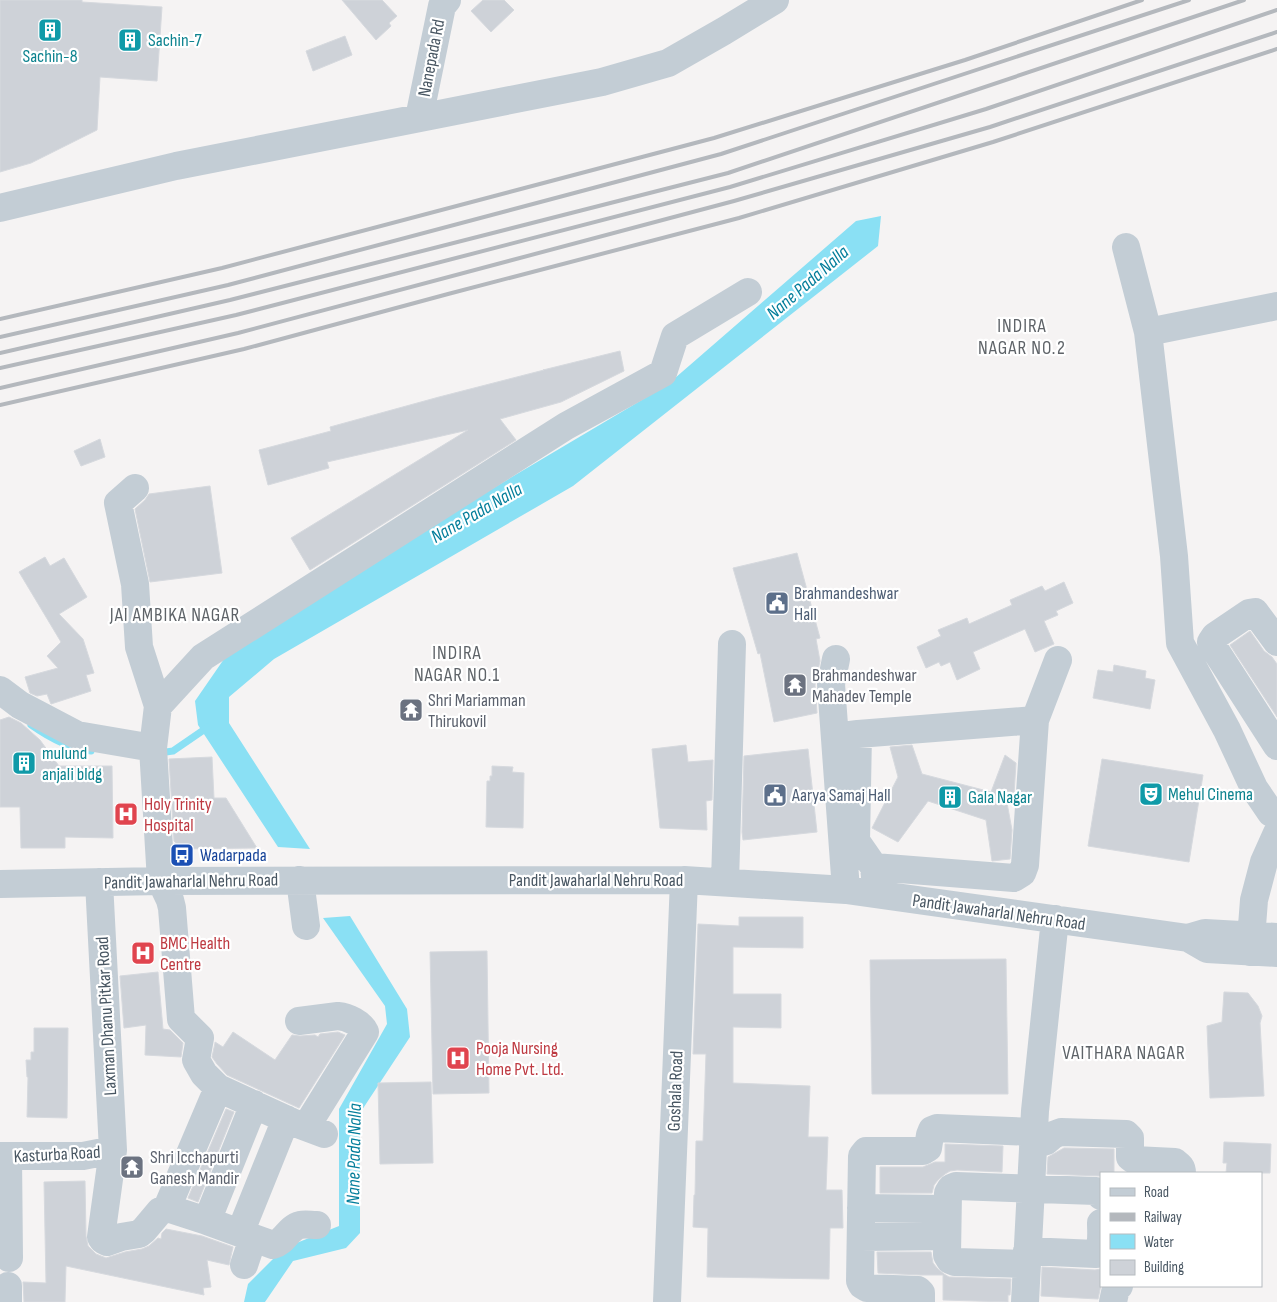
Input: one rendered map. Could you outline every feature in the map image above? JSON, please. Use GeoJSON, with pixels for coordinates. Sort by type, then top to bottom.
{"type":"FeatureCollection","features":[{"type":"Feature","properties":{"kind":"street","name":"Nanepada Rd"},"geometry":{"type":"LineString","coordinates":[[420,118],[442,6],[447,0]]}},
{"type":"Feature","properties":{"kind":"street"},"geometry":{"type":"LineString","coordinates":[[0,208],[176,166],[602,82],[668,63],[775,0]]}},
{"type":"Feature","properties":{"kind":"street"},"geometry":{"type":"LineString","coordinates":[[1126,247],[1148,332],[1174,556],[1180,643],[1227,730],[1254,788],[1275,822],[1254,900],[1250,944]]}},
{"type":"Feature","properties":{"kind":"street"},"geometry":{"type":"LineString","coordinates":[[158,706],[203,656],[566,426],[663,373],[675,336],[748,292]]}},
{"type":"Feature","properties":{"kind":"street"},"geometry":{"type":"LineString","coordinates":[[1148,332],[1277,306]]}},
{"type":"Feature","properties":{"kind":"street"},"geometry":{"type":"LineString","coordinates":[[135,488],[118,504],[135,584],[140,647],[158,706],[153,748],[160,881],[172,908],[181,1019],[200,1038],[196,1060],[204,1074],[218,1088],[306,1127]]}},
{"type":"Feature","properties":{"kind":"street"},"geometry":{"type":"LineString","coordinates":[[1277,642],[1255,612],[1249,613],[1215,636],[1211,642],[1277,746]]}},
{"type":"Feature","properties":{"kind":"street"},"geometry":{"type":"LineString","coordinates":[[725,882],[732,644]]}},
{"type":"Feature","properties":{"kind":"street"},"geometry":{"type":"LineString","coordinates":[[836,658],[831,684],[847,735],[856,841],[874,866],[877,894]]}},
{"type":"Feature","properties":{"kind":"street"},"geometry":{"type":"LineString","coordinates":[[874,866],[1014,878],[1022,873],[1026,865],[1036,720],[1058,660]]}},
{"type":"Feature","properties":{"kind":"street"},"geometry":{"type":"LineString","coordinates":[[0,690],[20,706],[77,735],[153,748]]}},
{"type":"Feature","properties":{"kind":"street"},"geometry":{"type":"LineString","coordinates":[[847,735],[1036,720]]}},
{"type":"Feature","properties":{"kind":"street"},"geometry":{"type":"LineString","coordinates":[[846,890],[847,735]]}},
{"type":"Feature","properties":{"kind":"street"},"geometry":{"type":"LineString","coordinates":[[968,907],[970,874]]}},
{"type":"Feature","properties":{"kind":"street"},"geometry":{"type":"LineString","coordinates":[[300,880],[306,926]]}},
{"type":"Feature","properties":{"kind":"street","name":"Pandit Jawaharlal Nehru Road"},"geometry":{"type":"LineString","coordinates":[[0,884],[300,880],[684,880],[846,890],[877,894],[1188,938],[1207,949],[1250,944]]}},
{"type":"Feature","properties":{"kind":"street","name":"Goshala Road"},"geometry":{"type":"LineString","coordinates":[[666,1302],[684,880]]}},
{"type":"Feature","properties":{"kind":"street","name":"Laxman Dhanu Pitkar Road"},"geometry":{"type":"LineString","coordinates":[[99,882],[113,1150],[101,1237],[107,1242],[138,1234],[144,1230],[160,1211],[167,1208]]}},
{"type":"Feature","properties":{"kind":"street"},"geometry":{"type":"LineString","coordinates":[[1025,1302],[1033,1138],[1055,919]]}},
{"type":"Feature","properties":{"kind":"street"},"geometry":{"type":"LineString","coordinates":[[1250,944],[1277,937]]}},
{"type":"Feature","properties":{"kind":"street"},"geometry":{"type":"LineString","coordinates":[[1250,944],[1277,953]]}},
{"type":"Feature","properties":{"kind":"street"},"geometry":{"type":"LineString","coordinates":[[244,1266],[246,1235],[306,1127],[365,1032],[362,1026],[338,1016],[299,1021]]}},
{"type":"Feature","properties":{"kind":"street"},"geometry":{"type":"LineString","coordinates":[[218,1088],[167,1208],[207,1220],[273,1245],[278,1244],[293,1228],[300,1225],[316,1225]]}},
{"type":"Feature","properties":{"kind":"street"},"geometry":{"type":"LineString","coordinates":[[207,1220],[254,1104]]}},
{"type":"Feature","properties":{"kind":"street"},"geometry":{"type":"LineString","coordinates":[[921,1302],[921,1293],[918,1290],[866,1288],[860,1281],[862,1156],[866,1151],[923,1151],[928,1148],[932,1130],[937,1128],[1046,1141],[1053,1135],[1061,1132],[1126,1134],[1130,1138],[1130,1157],[1134,1160],[1175,1162],[1180,1165],[1182,1172]]}},
{"type":"Feature","properties":{"kind":"street","name":"Kasturba Road"},"geometry":{"type":"LineString","coordinates":[[4,1156],[83,1156],[113,1150]]}},
{"type":"Feature","properties":{"kind":"street"},"geometry":{"type":"LineString","coordinates":[[4,1156],[9,1258]]}},
{"type":"Feature","properties":{"kind":"street"},"geometry":{"type":"LineString","coordinates":[[1100,1193],[1096,1191],[1030,1188],[956,1186],[951,1188],[948,1193],[946,1255],[955,1262],[1096,1254],[1100,1248]]}},
{"type":"Feature","properties":{"kind":"street"},"geometry":{"type":"LineString","coordinates":[[861,1208],[948,1209]]}},
{"type":"Feature","properties":{"kind":"street"},"geometry":{"type":"LineString","coordinates":[[861,1237],[947,1236]]}},
{"type":"Feature","properties":{"kind":"street"},"geometry":{"type":"LineString","coordinates":[[1113,1302],[1118,1287]]}},
{"type":"Feature","properties":{"kind":"water","name":"Nane Pada Nalla"},"geometry":{"type":"Polygon","coordinates":[[[881,216],[878,246],[573,486],[274,659],[229,697],[229,723],[310,849],[278,847],[198,725],[195,701],[224,659],[286,611],[667,385],[856,221],[881,216]]]}},
{"type":"Feature","properties":{"kind":"water","name":"Nane Pada Nalla"},"geometry":{"type":"Polygon","coordinates":[[[350,916],[407,1009],[410,1037],[360,1113],[360,1233],[346,1248],[293,1261],[265,1302],[244,1302],[248,1284],[284,1248],[339,1226],[339,1109],[387,1024],[385,1006],[323,918],[350,916]]]}},
{"type":"Feature","properties":{"kind":"building"},"geometry":{"type":"Polygon","coordinates":[[[0,0],[82,0],[82,2],[162,7],[157,81],[100,77],[97,130],[31,163],[0,172],[0,0]]]}},
{"type":"Feature","properties":{"kind":"building"},"geometry":{"type":"Polygon","coordinates":[[[342,0],[382,0],[397,16],[389,23],[391,26],[376,40],[342,0]]]}},
{"type":"Feature","properties":{"kind":"building"},"geometry":{"type":"Polygon","coordinates":[[[483,0],[504,0],[514,10],[491,32],[471,11],[483,0]]]}},
{"type":"Feature","properties":{"kind":"building"},"geometry":{"type":"Polygon","coordinates":[[[345,36],[352,55],[313,71],[306,51],[345,36]]]}},
{"type":"Feature","properties":{"kind":"building"},"geometry":{"type":"Polygon","coordinates":[[[620,351],[624,371],[561,402],[500,419],[516,440],[310,570],[291,538],[468,430],[327,462],[329,468],[268,485],[259,450],[331,431],[330,427],[439,397],[620,351]]]}},
{"type":"Feature","properties":{"kind":"building"},"geometry":{"type":"Polygon","coordinates":[[[100,439],[105,457],[81,466],[74,451],[100,439]]]}},
{"type":"Feature","properties":{"kind":"building"},"geometry":{"type":"Polygon","coordinates":[[[210,486],[222,573],[150,582],[135,509],[149,494],[210,486]]]}},
{"type":"Feature","properties":{"kind":"building","name":"Brahmandeshwar Hall"},"geometry":{"type":"Polygon","coordinates":[[[797,553],[820,638],[816,639],[820,661],[815,685],[817,713],[774,722],[760,653],[758,654],[733,568],[797,553]]]}},
{"type":"Feature","properties":{"kind":"building"},"geometry":{"type":"Polygon","coordinates":[[[45,557],[50,566],[64,558],[87,597],[59,614],[83,639],[94,673],[86,675],[91,691],[51,704],[47,694],[37,696],[30,693],[25,677],[58,668],[47,656],[61,642],[19,572],[45,557]]]}},
{"type":"Feature","properties":{"kind":"building"},"geometry":{"type":"Polygon","coordinates":[[[1064,582],[1073,603],[1056,611],[1058,615],[1044,621],[1054,644],[1035,652],[1025,629],[973,652],[980,669],[957,680],[950,662],[941,666],[939,662],[926,668],[917,647],[941,636],[938,630],[967,618],[969,624],[1012,605],[1010,600],[1042,586],[1045,591],[1064,582]]]}},
{"type":"Feature","properties":{"kind":"building"},"geometry":{"type":"Polygon","coordinates":[[[1250,631],[1264,651],[1277,664],[1277,717],[1230,645],[1250,631]]]}},
{"type":"Feature","properties":{"kind":"building"},"geometry":{"type":"Polygon","coordinates":[[[1114,665],[1146,671],[1145,678],[1155,680],[1150,709],[1093,698],[1098,670],[1113,672],[1114,665]]]}},
{"type":"Feature","properties":{"kind":"building"},"geometry":{"type":"Polygon","coordinates":[[[9,717],[21,723],[40,740],[59,766],[112,766],[113,838],[65,837],[65,848],[21,848],[20,807],[0,807],[0,720],[9,717]]]}},
{"type":"Feature","properties":{"kind":"building"},"geometry":{"type":"Polygon","coordinates":[[[686,745],[688,762],[713,760],[712,800],[706,801],[707,830],[660,828],[652,749],[686,745]]]}},
{"type":"Feature","properties":{"kind":"building","name":"Gala Nagar"},"geometry":{"type":"Polygon","coordinates":[[[912,745],[922,774],[991,792],[1005,755],[1016,763],[1014,794],[1007,803],[1012,830],[1010,859],[992,861],[986,820],[928,801],[898,842],[872,828],[898,777],[890,747],[912,745]]]}},
{"type":"Feature","properties":{"kind":"building","name":"Aarya Samaj Hall"},"geometry":{"type":"Polygon","coordinates":[[[808,749],[817,832],[743,840],[744,756],[808,749]]]}},
{"type":"Feature","properties":{"kind":"building"},"geometry":{"type":"Polygon","coordinates":[[[212,757],[214,798],[226,798],[257,848],[182,849],[174,841],[169,759],[212,757]]]}},
{"type":"Feature","properties":{"kind":"building"},"geometry":{"type":"Polygon","coordinates":[[[1102,759],[1203,775],[1189,862],[1088,846],[1102,759]]]}},
{"type":"Feature","properties":{"kind":"building"},"geometry":{"type":"Polygon","coordinates":[[[492,766],[513,767],[512,772],[524,773],[523,828],[486,827],[487,781],[490,781],[490,776],[492,776],[492,766]]]}},
{"type":"Feature","properties":{"kind":"building"},"geometry":{"type":"Polygon","coordinates":[[[739,917],[803,917],[803,948],[733,947],[733,994],[781,994],[781,1028],[733,1027],[733,1083],[810,1086],[808,1137],[828,1137],[826,1190],[842,1190],[843,1228],[830,1228],[829,1279],[707,1277],[708,1228],[693,1227],[696,1141],[703,1141],[706,1054],[693,1054],[698,924],[739,926],[739,917]]]}},
{"type":"Feature","properties":{"kind":"building"},"geometry":{"type":"Polygon","coordinates":[[[487,951],[489,1093],[433,1094],[430,952],[487,951]]]}},
{"type":"Feature","properties":{"kind":"building"},"geometry":{"type":"Polygon","coordinates":[[[1006,959],[1008,1094],[872,1094],[870,960],[1006,959]]]}},
{"type":"Feature","properties":{"kind":"building"},"geometry":{"type":"Polygon","coordinates":[[[158,972],[163,1029],[170,1030],[183,1043],[181,1057],[145,1055],[146,1025],[124,1028],[120,976],[158,972]]]}},
{"type":"Feature","properties":{"kind":"building"},"geometry":{"type":"Polygon","coordinates":[[[1224,992],[1248,993],[1258,1006],[1262,1016],[1260,1023],[1264,1096],[1210,1098],[1207,1026],[1222,1022],[1224,992]]]}},
{"type":"Feature","properties":{"kind":"building"},"geometry":{"type":"Polygon","coordinates":[[[34,1028],[68,1028],[67,1118],[27,1117],[28,1077],[26,1060],[31,1060],[31,1052],[34,1052],[34,1028]]]}},
{"type":"Feature","properties":{"kind":"building"},"geometry":{"type":"Polygon","coordinates":[[[233,1032],[275,1060],[292,1035],[315,1035],[318,1037],[320,1034],[338,1032],[345,1035],[299,1108],[227,1075],[217,1064],[212,1057],[215,1042],[223,1047],[233,1032]]]}},
{"type":"Feature","properties":{"kind":"building"},"geometry":{"type":"Polygon","coordinates":[[[431,1082],[433,1163],[380,1164],[378,1083],[431,1082]]]}},
{"type":"Feature","properties":{"kind":"building"},"geometry":{"type":"Polygon","coordinates":[[[226,1109],[234,1112],[198,1202],[188,1198],[226,1109]]]}},
{"type":"Feature","properties":{"kind":"building"},"geometry":{"type":"Polygon","coordinates":[[[1224,1142],[1271,1144],[1270,1173],[1226,1172],[1227,1163],[1223,1163],[1224,1142]]]}},
{"type":"Feature","properties":{"kind":"building"},"geometry":{"type":"Polygon","coordinates":[[[945,1144],[1003,1146],[1002,1172],[950,1171],[938,1180],[934,1185],[932,1193],[880,1193],[880,1167],[923,1167],[935,1162],[945,1162],[945,1144]]]}},
{"type":"Feature","properties":{"kind":"building"},"geometry":{"type":"Polygon","coordinates":[[[1064,1148],[1114,1149],[1114,1172],[1100,1172],[1100,1176],[1047,1174],[1048,1157],[1064,1148]]]}},
{"type":"Feature","properties":{"kind":"building"},"geometry":{"type":"Polygon","coordinates":[[[85,1181],[86,1236],[88,1246],[96,1254],[106,1258],[142,1249],[158,1238],[161,1239],[162,1233],[166,1229],[202,1236],[233,1247],[229,1265],[207,1260],[211,1287],[203,1288],[204,1295],[66,1266],[65,1302],[24,1302],[23,1282],[46,1283],[44,1182],[85,1181]]]}},
{"type":"Feature","properties":{"kind":"building"},"geometry":{"type":"Polygon","coordinates":[[[877,1252],[931,1252],[933,1263],[949,1277],[1011,1279],[1008,1302],[943,1300],[943,1275],[878,1273],[877,1252]]]}},
{"type":"Feature","properties":{"kind":"building"},"geometry":{"type":"Polygon","coordinates":[[[1042,1267],[1100,1269],[1101,1287],[1098,1299],[1041,1296],[1042,1267]]]}},
{"type":"Feature","properties":{"kind":"waterway"},"geometry":{"type":"LineString","coordinates":[[31,725],[59,742],[91,751]]}},
{"type":"Feature","properties":{"kind":"waterway"},"geometry":{"type":"LineString","coordinates":[[159,753],[173,751],[208,727]]}},
{"type":"Feature","properties":{"kind":"railway"},"geometry":{"type":"LineString","coordinates":[[0,319],[222,268],[714,138],[965,60],[1142,0]]}},
{"type":"Feature","properties":{"kind":"railway"},"geometry":{"type":"LineString","coordinates":[[0,337],[228,285],[721,154],[1189,0]]}},
{"type":"Feature","properties":{"kind":"railway"},"geometry":{"type":"LineString","coordinates":[[0,353],[230,300],[728,173],[1244,0]]}},
{"type":"Feature","properties":{"kind":"railway"},"geometry":{"type":"LineString","coordinates":[[0,368],[236,315],[730,187],[986,109],[1277,10]]}},
{"type":"Feature","properties":{"kind":"railway"},"geometry":{"type":"LineString","coordinates":[[0,388],[238,333],[734,201],[990,127],[1277,32]]}},
{"type":"Feature","properties":{"kind":"railway"},"geometry":{"type":"LineString","coordinates":[[0,405],[244,349],[739,218],[993,142],[1277,49]]}},
{"type":"Feature","properties":{"kind":"place","name":"Sachin-8"},"geometry":{"type":"Point","coordinates":[50,30]}},
{"type":"Feature","properties":{"kind":"place","name":"Sachin-7"},"geometry":{"type":"Point","coordinates":[130,40]}},
{"type":"Feature","properties":{"kind":"place","name":"Brahmandeshwar Hall"},"geometry":{"type":"Point","coordinates":[777,603]}},
{"type":"Feature","properties":{"kind":"place","name":"Brahmandeshwar Mahadev Temple"},"geometry":{"type":"Point","coordinates":[795,685]}},
{"type":"Feature","properties":{"kind":"place","name":"Shri Mariamman Thirukovil"},"geometry":{"type":"Point","coordinates":[411,710]}},
{"type":"Feature","properties":{"kind":"place","name":"mulund anjali bldg"},"geometry":{"type":"Point","coordinates":[24,763]}},
{"type":"Feature","properties":{"kind":"place","name":"Mehul Cinema"},"geometry":{"type":"Point","coordinates":[1151,794]}},
{"type":"Feature","properties":{"kind":"place","name":"Aarya Samaj Hall"},"geometry":{"type":"Point","coordinates":[775,795]}},
{"type":"Feature","properties":{"kind":"place","name":"Gala Nagar"},"geometry":{"type":"Point","coordinates":[950,797]}},
{"type":"Feature","properties":{"kind":"place","name":"Holy Trinity Hospital"},"geometry":{"type":"Point","coordinates":[126,814]}},
{"type":"Feature","properties":{"kind":"place","name":"Wadarpada"},"geometry":{"type":"Point","coordinates":[182,855]}},
{"type":"Feature","properties":{"kind":"place","name":"BMC Health Centre"},"geometry":{"type":"Point","coordinates":[143,953]}},
{"type":"Feature","properties":{"kind":"place","name":"Pooja Nursing Home Pvt. Ltd."},"geometry":{"type":"Point","coordinates":[458,1058]}},
{"type":"Feature","properties":{"kind":"place","name":"Shri Icchapurti Ganesh Mandir"},"geometry":{"type":"Point","coordinates":[132,1167]}},
{"type":"Feature","properties":{"kind":"district","name":"INDIRA NAGAR NO.2"},"geometry":{"type":"Point","coordinates":[1022,336]}},
{"type":"Feature","properties":{"kind":"district","name":"JAI AMBIKA NAGAR"},"geometry":{"type":"Point","coordinates":[175,614]}},
{"type":"Feature","properties":{"kind":"district","name":"INDIRA NAGAR NO.1"},"geometry":{"type":"Point","coordinates":[457,663]}},
{"type":"Feature","properties":{"kind":"district","name":"VAITHARA NAGAR"},"geometry":{"type":"Point","coordinates":[1124,1052]}}]}
